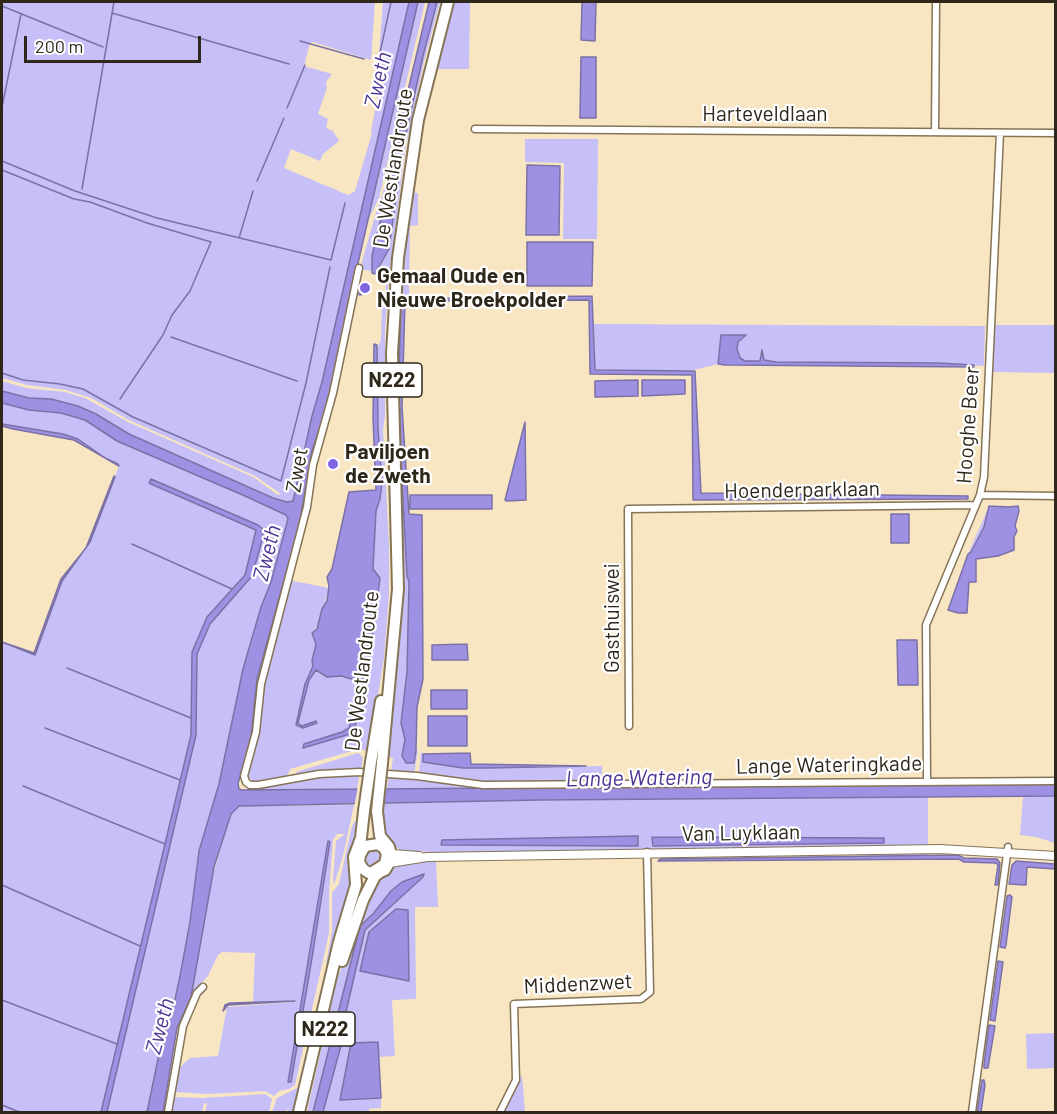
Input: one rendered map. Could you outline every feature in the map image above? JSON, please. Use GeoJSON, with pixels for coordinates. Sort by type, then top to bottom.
{"type":"FeatureCollection","features":[{"type":"Feature","properties":{"kind":"main road","name":"De Westlandroute"},"geometry":{"type":"LineString","coordinates":[[383,850],[377,811],[376,763],[392,607],[387,380],[393,258],[401,189],[413,118],[442,2]]}},
{"type":"Feature","properties":{"kind":"main road","name":"De Westlandroute"},"geometry":{"type":"LineString","coordinates":[[351,907],[356,885],[354,857],[361,838],[364,811],[376,763],[398,590],[392,354],[398,258],[418,120],[448,2]]}},
{"type":"Feature","properties":{"kind":"main road","name":"De Westlandroute"},"geometry":{"type":"LineString","coordinates":[[364,811],[383,850]]}},
{"type":"Feature","properties":{"kind":"main road","name":"N222"},"geometry":{"type":"LineString","coordinates":[[305,1113],[339,970],[371,872],[385,864],[383,850],[362,850],[359,857],[371,872]]}},
{"type":"Feature","properties":{"kind":"main road","name":"De Westlandroute"},"geometry":{"type":"LineString","coordinates":[[299,1113],[339,942],[363,879],[371,872]]}},
{"type":"Feature","properties":{"kind":"street"},"geometry":{"type":"LineString","coordinates":[[935,132],[936,2]]}},
{"type":"Feature","properties":{"kind":"street","name":"Harteveldlaan"},"geometry":{"type":"LineString","coordinates":[[475,129],[1056,133]]}},
{"type":"Feature","properties":{"kind":"street","name":"Hooghe Beer"},"geometry":{"type":"LineString","coordinates":[[927,781],[926,625],[980,495],[984,477],[1000,133]]}},
{"type":"Feature","properties":{"kind":"street","name":"Zwet"},"geometry":{"type":"LineString","coordinates":[[246,782],[244,776],[256,732],[261,684],[307,507],[313,465],[333,393],[359,268]]}},
{"type":"Feature","properties":{"kind":"street"},"geometry":{"type":"LineString","coordinates":[[980,495],[1056,496]]}},
{"type":"Feature","properties":{"kind":"street","name":"Hoenderparklaan"},"geometry":{"type":"LineString","coordinates":[[628,509],[976,505]]}},
{"type":"Feature","properties":{"kind":"street","name":"Gasthuiswei"},"geometry":{"type":"LineString","coordinates":[[628,509],[629,726]]}},
{"type":"Feature","properties":{"kind":"street","name":"Lange Wateringkade"},"geometry":{"type":"LineString","coordinates":[[246,782],[250,785],[258,785],[319,774],[359,772],[417,776],[483,785],[1056,781]]}},
{"type":"Feature","properties":{"kind":"street","name":"Van Luyklaan"},"geometry":{"type":"LineString","coordinates":[[383,850],[427,857],[940,849],[1008,850],[1056,856]]}},
{"type":"Feature","properties":{"kind":"street"},"geometry":{"type":"LineString","coordinates":[[972,1113],[1008,850]]}},
{"type":"Feature","properties":{"kind":"street","name":"Middenzwet"},"geometry":{"type":"LineString","coordinates":[[500,1113],[516,1080],[514,1004],[641,999],[650,992],[647,852]]}},
{"type":"Feature","properties":{"kind":"street"},"geometry":{"type":"LineString","coordinates":[[168,1113],[183,1026],[197,993],[203,987]]}},
{"type":"Feature","properties":{"kind":"shaded area"},"geometry":{"type":"Polygon","coordinates":[[[2,2],[375,2],[371,60],[310,43],[304,66],[332,74],[326,82],[327,88],[318,114],[328,119],[326,128],[333,131],[339,141],[323,154],[320,161],[291,149],[284,168],[348,195],[355,191],[372,133],[381,79],[375,77],[383,2],[409,2],[322,382],[292,502],[273,498],[129,434],[87,410],[65,402],[29,398],[2,391],[2,381],[26,388],[65,392],[85,398],[128,422],[253,477],[278,495],[281,494],[255,476],[129,420],[91,398],[66,390],[27,385],[2,378],[2,2]]]}},
{"type":"Feature","properties":{"kind":"shaded area"},"geometry":{"type":"Polygon","coordinates":[[[409,2],[418,2],[353,285],[362,289],[361,295],[352,293],[330,397],[312,451],[299,526],[257,679],[250,747],[238,783],[239,789],[1055,784],[1055,796],[540,800],[239,806],[231,814],[214,867],[191,997],[177,1028],[163,1112],[147,1112],[166,1021],[175,999],[180,976],[199,851],[219,784],[243,669],[261,607],[271,582],[288,519],[286,515],[245,496],[117,441],[85,420],[61,413],[29,410],[2,403],[2,391],[78,406],[129,434],[273,498],[287,502],[293,501],[409,2]]]}},
{"type":"Feature","properties":{"kind":"shaded area"},"geometry":{"type":"Polygon","coordinates":[[[418,2],[425,2],[379,198],[369,218],[418,2]]]}},
{"type":"Feature","properties":{"kind":"shaded area"},"geometry":{"type":"Polygon","coordinates":[[[429,2],[437,2],[403,147],[389,249],[375,274],[372,273],[372,256],[429,2]]]}},
{"type":"Feature","properties":{"kind":"shaded area"},"geometry":{"type":"Polygon","coordinates":[[[437,2],[440,2],[406,145],[389,276],[383,430],[389,594],[384,658],[368,756],[365,750],[359,749],[290,769],[287,777],[254,783],[248,776],[248,772],[257,742],[262,687],[288,580],[329,588],[319,623],[312,634],[316,644],[312,661],[323,676],[350,678],[373,569],[376,511],[382,483],[378,429],[377,349],[381,340],[386,275],[377,272],[389,249],[403,147],[437,2]]]}},
{"type":"Feature","properties":{"kind":"shaded area"},"geometry":{"type":"Polygon","coordinates":[[[450,2],[470,2],[469,69],[436,69],[450,2]]]}},
{"type":"Feature","properties":{"kind":"shaded area"},"geometry":{"type":"Polygon","coordinates":[[[582,2],[596,2],[595,41],[581,40],[582,2]]]}},
{"type":"Feature","properties":{"kind":"shaded area"},"geometry":{"type":"Polygon","coordinates":[[[581,57],[596,57],[596,118],[580,118],[581,57]]]}},
{"type":"Feature","properties":{"kind":"shaded area"},"geometry":{"type":"Polygon","coordinates":[[[399,128],[400,137],[372,256],[372,271],[364,270],[361,265],[386,183],[399,128]]]}},
{"type":"Feature","properties":{"kind":"shaded area"},"geometry":{"type":"Polygon","coordinates":[[[525,139],[598,139],[597,239],[563,239],[564,163],[525,162],[525,139]]]}},
{"type":"Feature","properties":{"kind":"shaded area"},"geometry":{"type":"Polygon","coordinates":[[[527,165],[560,166],[559,235],[526,235],[527,165]]]}},
{"type":"Feature","properties":{"kind":"shaded area"},"geometry":{"type":"Polygon","coordinates":[[[408,192],[418,193],[418,225],[410,226],[409,298],[401,299],[398,409],[409,582],[407,672],[401,723],[405,739],[402,756],[414,763],[416,750],[418,751],[414,774],[391,771],[393,758],[388,757],[393,678],[395,367],[408,192]]]}},
{"type":"Feature","properties":{"kind":"shaded area"},"geometry":{"type":"Polygon","coordinates":[[[527,242],[593,242],[592,286],[527,286],[527,242]]]}},
{"type":"Feature","properties":{"kind":"shaded area"},"geometry":{"type":"Polygon","coordinates":[[[592,296],[595,370],[695,371],[701,493],[968,496],[968,499],[693,500],[692,375],[590,374],[589,300],[405,301],[402,407],[409,514],[422,515],[423,679],[417,707],[414,763],[406,763],[402,756],[405,739],[401,723],[407,672],[409,582],[398,409],[401,299],[592,296]]]}},
{"type":"Feature","properties":{"kind":"shaded area"},"geometry":{"type":"Polygon","coordinates":[[[594,324],[985,326],[984,366],[938,363],[776,362],[764,360],[763,351],[761,351],[760,361],[745,361],[740,358],[737,349],[738,342],[745,336],[721,335],[718,364],[694,370],[595,370],[594,324]]]}},
{"type":"Feature","properties":{"kind":"shaded area"},"geometry":{"type":"Polygon","coordinates":[[[994,325],[1055,325],[1055,373],[991,372],[994,325]]]}},
{"type":"Feature","properties":{"kind":"shaded area"},"geometry":{"type":"Polygon","coordinates":[[[721,335],[746,335],[738,342],[737,349],[740,358],[745,361],[760,361],[762,350],[764,360],[776,362],[938,363],[974,365],[974,367],[725,365],[718,364],[721,335]]]}},
{"type":"Feature","properties":{"kind":"shaded area"},"geometry":{"type":"Polygon","coordinates":[[[374,344],[377,345],[378,429],[382,483],[376,511],[373,569],[380,578],[366,683],[354,731],[303,748],[304,744],[349,728],[359,690],[359,681],[341,676],[327,677],[316,670],[309,680],[298,723],[302,726],[316,721],[317,723],[303,728],[296,725],[305,684],[313,666],[316,644],[312,633],[317,629],[322,609],[327,601],[329,586],[327,577],[332,569],[349,492],[376,490],[373,418],[374,344]]]}},
{"type":"Feature","properties":{"kind":"shaded area"},"geometry":{"type":"Polygon","coordinates":[[[638,380],[638,396],[595,397],[595,381],[638,380]]]}},
{"type":"Feature","properties":{"kind":"shaded area"},"geometry":{"type":"Polygon","coordinates":[[[642,380],[685,380],[685,394],[642,396],[642,380]]]}},
{"type":"Feature","properties":{"kind":"shaded area"},"geometry":{"type":"Polygon","coordinates":[[[2,403],[29,410],[61,413],[85,420],[117,441],[245,496],[286,515],[288,519],[271,582],[261,607],[243,669],[219,784],[199,851],[180,976],[154,1075],[147,1112],[107,1112],[196,735],[197,654],[210,624],[252,576],[263,537],[263,529],[150,480],[151,484],[256,529],[256,533],[245,575],[232,589],[192,652],[191,735],[101,1112],[2,1112],[2,642],[35,654],[62,581],[90,542],[119,466],[78,439],[2,424],[2,403]]]}},
{"type":"Feature","properties":{"kind":"shaded area"},"geometry":{"type":"Polygon","coordinates":[[[525,422],[526,500],[507,501],[505,500],[525,422]]]}},
{"type":"Feature","properties":{"kind":"shaded area"},"geometry":{"type":"Polygon","coordinates":[[[2,424],[63,434],[78,439],[104,458],[74,440],[13,429],[2,426],[2,424]]]}},
{"type":"Feature","properties":{"kind":"shaded area"},"geometry":{"type":"Polygon","coordinates":[[[114,476],[90,542],[86,547],[114,476]]]}},
{"type":"Feature","properties":{"kind":"shaded area"},"geometry":{"type":"Polygon","coordinates":[[[151,479],[258,525],[263,529],[263,537],[252,576],[210,624],[197,654],[196,735],[107,1112],[101,1112],[191,735],[192,652],[207,617],[245,575],[256,530],[151,484],[149,483],[151,479]]]}},
{"type":"Feature","properties":{"kind":"shaded area"},"geometry":{"type":"Polygon","coordinates":[[[410,495],[492,495],[492,509],[410,509],[410,495]]]}},
{"type":"Feature","properties":{"kind":"shaded area"},"geometry":{"type":"Polygon","coordinates":[[[989,506],[984,527],[968,554],[989,506]]]}},
{"type":"Feature","properties":{"kind":"shaded area"},"geometry":{"type":"Polygon","coordinates":[[[989,506],[1018,506],[1014,550],[998,556],[976,559],[976,582],[969,582],[967,613],[948,610],[968,554],[984,527],[989,506]]]}},
{"type":"Feature","properties":{"kind":"shaded area"},"geometry":{"type":"Polygon","coordinates":[[[891,514],[909,514],[909,543],[891,543],[891,514]]]}},
{"type":"Feature","properties":{"kind":"shaded area"},"geometry":{"type":"Polygon","coordinates":[[[83,551],[62,581],[35,655],[2,642],[34,653],[61,579],[83,551]]]}},
{"type":"Feature","properties":{"kind":"shaded area"},"geometry":{"type":"Polygon","coordinates":[[[897,640],[917,640],[918,685],[898,685],[897,640]]]}},
{"type":"Feature","properties":{"kind":"shaded area"},"geometry":{"type":"Polygon","coordinates":[[[467,644],[468,660],[432,660],[432,645],[467,644]]]}},
{"type":"Feature","properties":{"kind":"shaded area"},"geometry":{"type":"Polygon","coordinates":[[[431,690],[467,690],[467,709],[431,709],[431,690]]]}},
{"type":"Feature","properties":{"kind":"shaded area"},"geometry":{"type":"Polygon","coordinates":[[[428,716],[467,716],[467,746],[428,746],[428,716]]]}},
{"type":"Feature","properties":{"kind":"shaded area"},"geometry":{"type":"Polygon","coordinates":[[[421,752],[423,762],[463,768],[602,766],[602,782],[482,783],[419,774],[421,752]]]}},
{"type":"Feature","properties":{"kind":"shaded area"},"geometry":{"type":"Polygon","coordinates":[[[358,753],[363,757],[361,770],[298,774],[296,772],[358,753]]]}},
{"type":"Feature","properties":{"kind":"shaded area"},"geometry":{"type":"Polygon","coordinates":[[[470,753],[471,764],[586,766],[463,768],[423,762],[423,754],[470,753]]]}},
{"type":"Feature","properties":{"kind":"shaded area"},"geometry":{"type":"Polygon","coordinates":[[[359,775],[357,789],[242,790],[291,780],[359,775]]]}},
{"type":"Feature","properties":{"kind":"shaded area"},"geometry":{"type":"Polygon","coordinates":[[[389,776],[417,778],[476,788],[387,788],[389,776]]]}},
{"type":"Feature","properties":{"kind":"shaded area"},"geometry":{"type":"Polygon","coordinates":[[[928,796],[928,855],[883,856],[654,849],[466,853],[402,851],[394,846],[383,831],[381,824],[383,804],[928,796]]]}},
{"type":"Feature","properties":{"kind":"shaded area"},"geometry":{"type":"Polygon","coordinates":[[[1023,796],[1055,796],[1055,843],[1020,835],[1023,796]]]}},
{"type":"Feature","properties":{"kind":"shaded area"},"geometry":{"type":"Polygon","coordinates":[[[354,805],[334,885],[336,841],[345,834],[337,834],[333,840],[329,933],[295,1085],[279,1091],[274,1096],[265,1091],[207,1094],[175,1092],[180,1067],[190,1058],[218,1056],[227,1007],[295,1002],[253,1002],[255,953],[222,952],[218,955],[208,976],[192,993],[208,892],[231,814],[239,806],[354,805]],[[328,841],[289,1082],[291,1082],[313,952],[328,841]]]}},
{"type":"Feature","properties":{"kind":"shaded area"},"geometry":{"type":"Polygon","coordinates":[[[358,817],[360,818],[354,875],[330,959],[326,964],[332,931],[332,893],[339,884],[352,826],[358,817]]]}},
{"type":"Feature","properties":{"kind":"shaded area"},"geometry":{"type":"Polygon","coordinates":[[[638,836],[638,846],[441,845],[442,840],[638,836]]]}},
{"type":"Feature","properties":{"kind":"shaded area"},"geometry":{"type":"Polygon","coordinates":[[[652,837],[884,838],[884,843],[653,846],[652,837]]]}},
{"type":"Feature","properties":{"kind":"shaded area"},"geometry":{"type":"Polygon","coordinates":[[[328,841],[330,842],[313,952],[291,1082],[288,1082],[328,841]]]}},
{"type":"Feature","properties":{"kind":"shaded area"},"geometry":{"type":"Polygon","coordinates":[[[376,850],[380,859],[371,866],[367,863],[366,856],[369,852],[376,850]]]}},
{"type":"Feature","properties":{"kind":"shaded area"},"geometry":{"type":"Polygon","coordinates":[[[958,855],[964,858],[997,859],[1000,863],[998,885],[995,885],[998,865],[996,863],[964,862],[959,859],[658,861],[660,859],[958,855]]]}},
{"type":"Feature","properties":{"kind":"shaded area"},"geometry":{"type":"Polygon","coordinates":[[[436,861],[438,907],[415,907],[416,999],[392,1000],[395,1056],[379,1057],[378,1042],[351,1043],[341,1099],[381,1098],[381,1108],[369,1109],[369,1112],[323,1112],[348,1017],[345,1017],[365,930],[424,874],[402,882],[360,926],[313,1112],[307,1112],[337,979],[374,885],[397,865],[436,861]],[[396,909],[360,971],[409,981],[408,910],[396,909]]]}},
{"type":"Feature","properties":{"kind":"shaded area"},"geometry":{"type":"Polygon","coordinates":[[[1016,861],[1055,864],[1055,869],[1027,867],[1026,885],[1009,884],[1012,865],[1016,861]]]}},
{"type":"Feature","properties":{"kind":"shaded area"},"geometry":{"type":"Polygon","coordinates":[[[424,874],[365,930],[345,1016],[349,1016],[323,1112],[313,1112],[360,926],[402,882],[424,874]]]}},
{"type":"Feature","properties":{"kind":"shaded area"},"geometry":{"type":"Polygon","coordinates":[[[1007,896],[1012,897],[1005,948],[1000,947],[1007,896]]]}},
{"type":"Feature","properties":{"kind":"shaded area"},"geometry":{"type":"Polygon","coordinates":[[[396,909],[408,910],[409,981],[360,971],[369,932],[396,909]]]}},
{"type":"Feature","properties":{"kind":"shaded area"},"geometry":{"type":"Polygon","coordinates":[[[998,961],[1003,962],[995,1021],[990,1020],[998,961]]]}},
{"type":"Feature","properties":{"kind":"shaded area"},"geometry":{"type":"Polygon","coordinates":[[[295,1001],[228,1005],[223,1011],[225,1005],[230,1003],[295,1001]]]}},
{"type":"Feature","properties":{"kind":"shaded area"},"geometry":{"type":"Polygon","coordinates":[[[989,1025],[995,1026],[988,1068],[984,1068],[984,1064],[989,1025]]]}},
{"type":"Feature","properties":{"kind":"shaded area"},"geometry":{"type":"Polygon","coordinates":[[[1055,1033],[1055,1068],[1027,1069],[1026,1034],[1055,1033]]]}},
{"type":"Feature","properties":{"kind":"shaded area"},"geometry":{"type":"Polygon","coordinates":[[[378,1042],[381,1098],[340,1100],[351,1043],[378,1042]]]}},
{"type":"Feature","properties":{"kind":"shaded area"},"geometry":{"type":"Polygon","coordinates":[[[522,1075],[525,1112],[505,1112],[522,1075]]]}},
{"type":"Feature","properties":{"kind":"shaded area"},"geometry":{"type":"Polygon","coordinates":[[[982,1080],[985,1085],[981,1112],[977,1112],[982,1080]]]}},
{"type":"Feature","properties":{"kind":"shaded area"},"geometry":{"type":"Polygon","coordinates":[[[299,1087],[294,1112],[288,1112],[289,1107],[286,1112],[272,1112],[277,1098],[299,1087]]]}},
{"type":"Feature","properties":{"kind":"shaded area"},"geometry":{"type":"Polygon","coordinates":[[[265,1094],[272,1099],[269,1112],[205,1112],[207,1104],[204,1103],[202,1112],[170,1112],[174,1097],[202,1098],[265,1094]]]}},
{"type":"Feature","properties":{"kind":"pier"},"geometry":{"type":"Polygon","coordinates":[[[387,785],[383,807],[354,808],[358,786],[387,785]]]}},
{"type":"Feature","properties":{"kind":"waterway"},"geometry":{"type":"LineString","coordinates":[[82,189],[114,2]]}},
{"type":"Feature","properties":{"kind":"waterway","name":"Zweth"},"geometry":{"type":"LineString","coordinates":[[378,62],[391,2]]}},
{"type":"Feature","properties":{"kind":"waterway"},"geometry":{"type":"LineString","coordinates":[[2,6],[103,47]]}},
{"type":"Feature","properties":{"kind":"waterway"},"geometry":{"type":"LineString","coordinates":[[112,13],[289,64]]}},
{"type":"Feature","properties":{"kind":"waterway"},"geometry":{"type":"LineString","coordinates":[[2,107],[21,14]]}},
{"type":"Feature","properties":{"kind":"waterway","name":"Zweth"},"geometry":{"type":"LineString","coordinates":[[300,41],[364,59]]}},
{"type":"Feature","properties":{"kind":"waterway"},"geometry":{"type":"LineString","coordinates":[[287,108],[305,65]]}},
{"type":"Feature","properties":{"kind":"waterway"},"geometry":{"type":"LineString","coordinates":[[257,181],[284,118]]}},
{"type":"Feature","properties":{"kind":"waterway"},"geometry":{"type":"LineString","coordinates":[[2,161],[75,191],[157,218],[331,260],[345,203]]}},
{"type":"Feature","properties":{"kind":"waterway"},"geometry":{"type":"LineString","coordinates":[[2,170],[74,199],[90,202],[147,223],[211,242],[190,291],[172,315],[163,335],[120,399]]}},
{"type":"Feature","properties":{"kind":"waterway"},"geometry":{"type":"LineString","coordinates":[[239,238],[253,191]]}},
{"type":"Feature","properties":{"kind":"waterway"},"geometry":{"type":"LineString","coordinates":[[2,373],[23,380],[83,389],[133,417],[281,481],[306,383],[330,267]]}},
{"type":"Feature","properties":{"kind":"waterway"},"geometry":{"type":"LineString","coordinates":[[171,337],[297,381]]}},
{"type":"Feature","properties":{"kind":"waterway"},"geometry":{"type":"LineString","coordinates":[[132,544],[232,589]]}},
{"type":"Feature","properties":{"kind":"waterway"},"geometry":{"type":"LineString","coordinates":[[67,668],[191,718]]}},
{"type":"Feature","properties":{"kind":"waterway"},"geometry":{"type":"LineString","coordinates":[[45,728],[180,780]]}},
{"type":"Feature","properties":{"kind":"waterway"},"geometry":{"type":"LineString","coordinates":[[23,786],[165,844]]}},
{"type":"Feature","properties":{"kind":"waterway"},"geometry":{"type":"LineString","coordinates":[[2,885],[140,946]]}},
{"type":"Feature","properties":{"kind":"waterway"},"geometry":{"type":"LineString","coordinates":[[2,1000],[117,1044]]}},
{"type":"Feature","properties":{"kind":"waterway"},"geometry":{"type":"LineString","coordinates":[[2,1105],[19,1112]]}},
{"type":"Feature","properties":{"kind":"place","name":"Gemaal Oude en Nieuwe Broekpolder"},"geometry":{"type":"Point","coordinates":[365,288]}},
{"type":"Feature","properties":{"kind":"place","name":"Paviljoen de Zweth"},"geometry":{"type":"Point","coordinates":[333,464]}},
{"type":"Feature","properties":{"kind":"water label","name":"Lange Watering"},"geometry":{"type":"Point","coordinates":[639,778]}}]}
